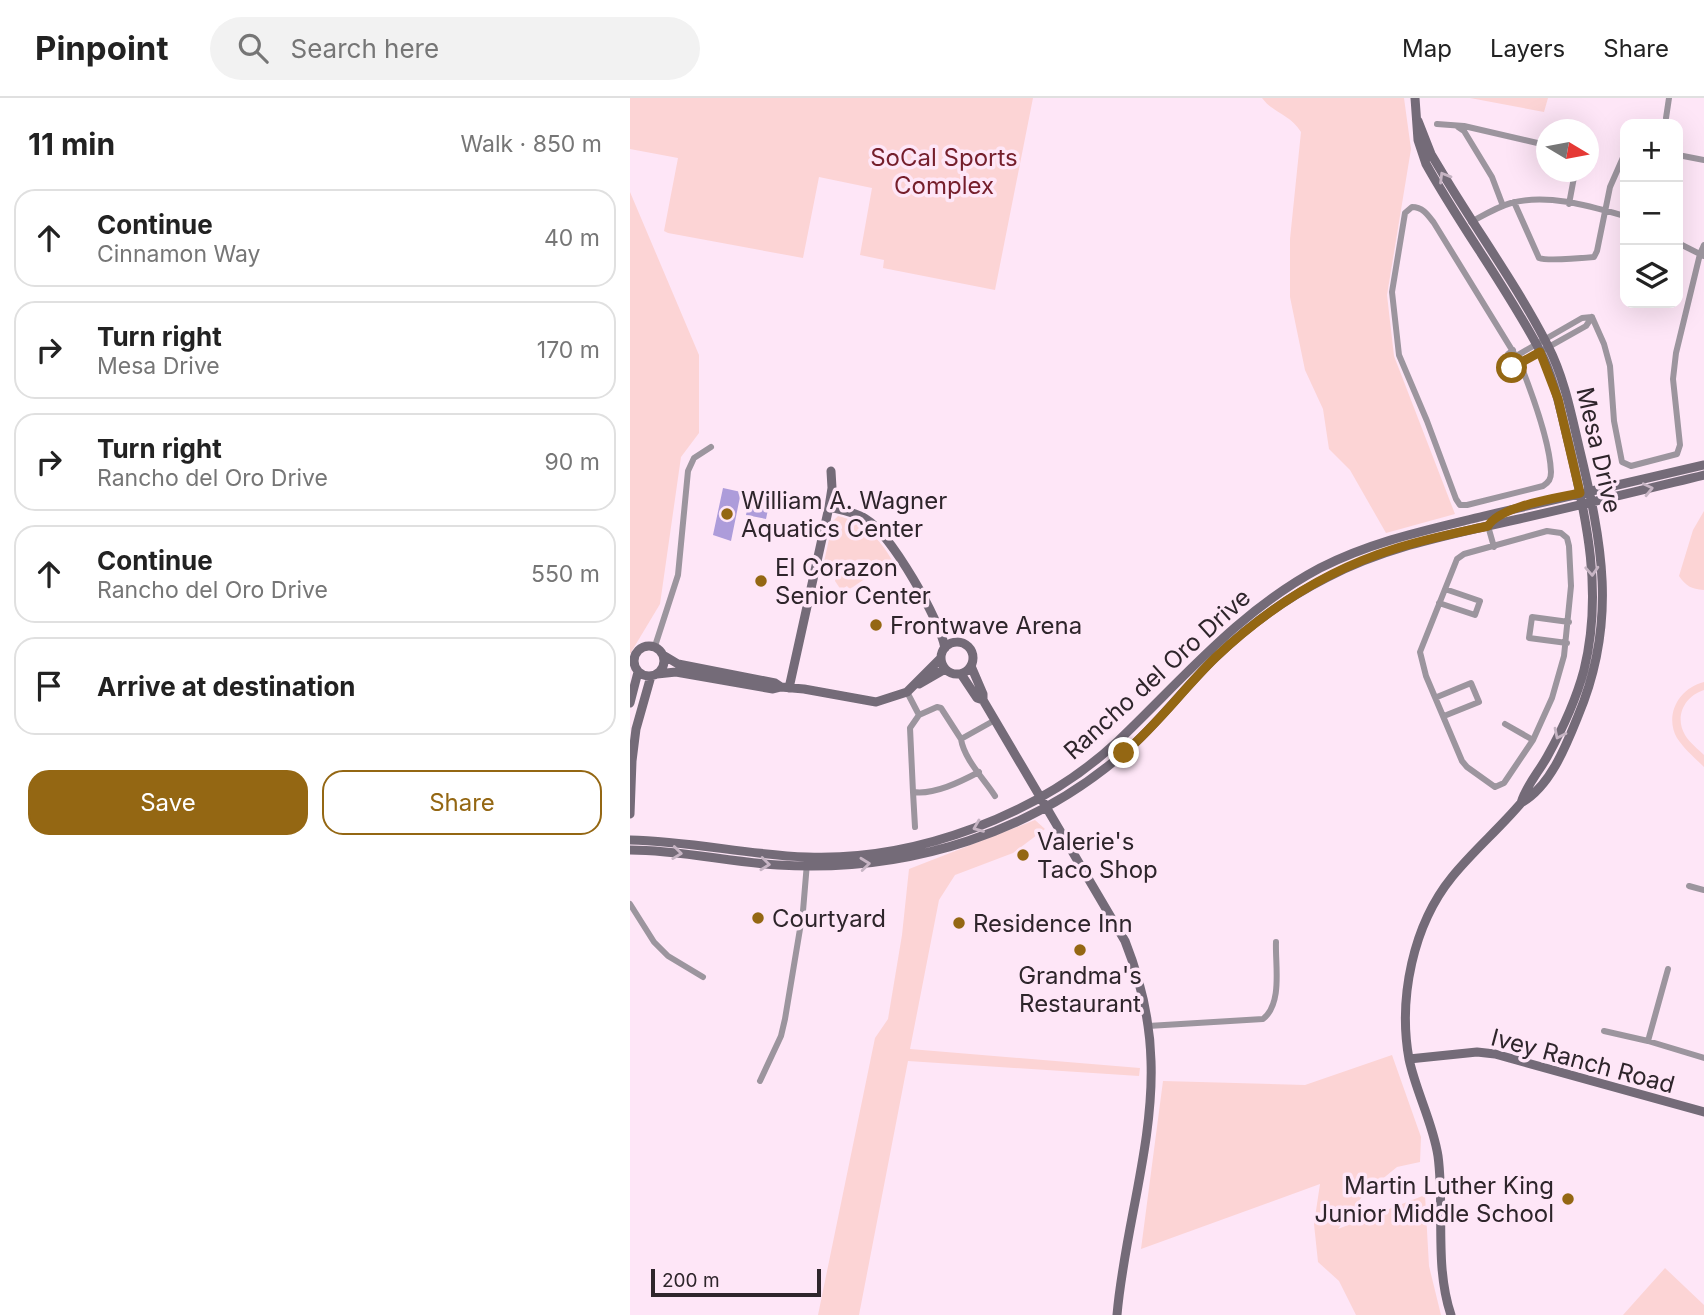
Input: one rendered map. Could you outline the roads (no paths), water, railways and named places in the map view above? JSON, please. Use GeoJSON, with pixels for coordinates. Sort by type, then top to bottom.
{"type":"FeatureCollection","features":[{"type":"Feature","properties":{"kind":"main road","name":"Mesa Drive"},"geometry":{"type":"LineString","coordinates":[[1415,98],[1418,121],[1431,154],[1468,224],[1542,345],[1588,503],[1593,595],[1590,639],[1584,671],[1558,737],[1524,792],[1521,803],[1450,879],[1422,930],[1412,964],[1407,995],[1409,1059],[1437,1147],[1442,1260],[1446,1300],[1451,1315]]}},
{"type":"Feature","properties":{"kind":"main road","name":"Rancho del Oro Drive"},"geometry":{"type":"LineString","coordinates":[[630,850],[774,865],[876,853],[946,838],[992,821],[1039,797],[1108,750],[1230,630],[1290,586],[1337,560],[1420,530],[1704,465]]}},
{"type":"Feature","properties":{"kind":"main road"},"geometry":{"type":"LineString","coordinates":[[785,688],[829,507],[831,471]]}},
{"type":"Feature","properties":{"kind":"main road","name":"Rancho del Oro Drive"},"geometry":{"type":"LineString","coordinates":[[630,840],[675,842],[807,862],[868,864],[931,853],[993,833],[1046,808],[1079,788],[1133,746],[1215,658],[1279,606],[1326,578],[1372,557],[1449,535],[1704,475]]}},
{"type":"Feature","properties":{"kind":"main road"},"geometry":{"type":"LineString","coordinates":[[829,507],[855,514],[877,528],[899,556],[940,629],[945,648],[941,658],[909,690]]}},
{"type":"Feature","properties":{"kind":"main road"},"geometry":{"type":"LineString","coordinates":[[1488,526],[1492,519],[1509,510]]}},
{"type":"Feature","properties":{"kind":"main road"},"geometry":{"type":"LineString","coordinates":[[1449,535],[1482,522],[1484,516]]}},
{"type":"Feature","properties":{"kind":"main road"},"geometry":{"type":"LineString","coordinates":[[940,629],[955,643]]}},
{"type":"Feature","properties":{"kind":"main road"},"geometry":{"type":"LineString","coordinates":[[945,648],[955,643],[964,644],[969,649],[972,656],[971,666],[983,700],[1125,941],[1133,961],[1148,1026],[1151,1059],[1150,1100],[1117,1315]]}},
{"type":"Feature","properties":{"kind":"main road"},"geometry":{"type":"LineString","coordinates":[[630,704],[638,672],[633,662],[636,652],[644,646],[655,646],[663,655],[678,664],[775,683],[785,688]]}},
{"type":"Feature","properties":{"kind":"main road"},"geometry":{"type":"LineString","coordinates":[[630,814],[636,729],[654,675],[663,667],[663,655]]}},
{"type":"Feature","properties":{"kind":"main road"},"geometry":{"type":"LineString","coordinates":[[941,658],[945,669],[953,674],[961,674],[971,666]]}},
{"type":"Feature","properties":{"kind":"main road"},"geometry":{"type":"LineString","coordinates":[[638,672],[654,675],[676,673],[876,702],[909,690],[945,669]]}},
{"type":"Feature","properties":{"kind":"main road"},"geometry":{"type":"LineString","coordinates":[[961,674],[977,698],[983,700]]}},
{"type":"Feature","properties":{"kind":"main road","name":"Ivey Ranch Road"},"geometry":{"type":"LineString","coordinates":[[1409,1059],[1477,1052],[1495,1055],[1704,1112]]}},
{"type":"Feature","properties":{"kind":"street"},"geometry":{"type":"LineString","coordinates":[[1666,118],[1670,98]]}},
{"type":"Feature","properties":{"kind":"street"},"geometry":{"type":"LineString","coordinates":[[1437,124],[1536,143]]}},
{"type":"Feature","properties":{"kind":"street"},"geometry":{"type":"LineString","coordinates":[[1457,126],[1464,131],[1492,177],[1503,206]]}},
{"type":"Feature","properties":{"kind":"street"},"geometry":{"type":"LineString","coordinates":[[1683,156],[1704,160]]}},
{"type":"Feature","properties":{"kind":"street"},"geometry":{"type":"LineString","coordinates":[[1514,202],[1524,229],[1541,259],[1594,257],[1614,176],[1620,163]]}},
{"type":"Feature","properties":{"kind":"street"},"geometry":{"type":"LineString","coordinates":[[1569,204],[1573,182]]}},
{"type":"Feature","properties":{"kind":"street"},"geometry":{"type":"LineString","coordinates":[[1468,224],[1514,202],[1550,200],[1620,214]]}},
{"type":"Feature","properties":{"kind":"street"},"geometry":{"type":"LineString","coordinates":[[1412,207],[1424,211],[1434,223],[1514,353],[1521,364],[1543,431],[1551,474],[1548,483],[1460,505],[1455,499],[1427,421],[1399,355],[1392,292],[1405,214],[1412,207]]}},
{"type":"Feature","properties":{"kind":"street"},"geometry":{"type":"LineString","coordinates":[[1682,245],[1702,255]]}},
{"type":"Feature","properties":{"kind":"street"},"geometry":{"type":"LineString","coordinates":[[1542,345],[1508,354],[1505,362],[1512,368],[1521,364],[1542,345],[1582,318],[1592,317],[1610,366],[1614,421],[1622,462],[1631,466],[1674,456],[1680,450],[1674,379],[1676,353],[1704,245]]}},
{"type":"Feature","properties":{"kind":"street"},"geometry":{"type":"LineString","coordinates":[[655,646],[678,575],[688,471],[694,458],[711,447]]}},
{"type":"Feature","properties":{"kind":"street"},"geometry":{"type":"LineString","coordinates":[[1488,526],[1494,547]]}},
{"type":"Feature","properties":{"kind":"street"},"geometry":{"type":"LineString","coordinates":[[1555,530],[1567,538],[1571,586],[1567,643],[1562,665],[1552,698],[1533,740],[1500,786],[1494,787],[1462,761],[1426,676],[1420,652],[1445,589],[1457,559],[1464,554],[1547,531],[1555,530]]}},
{"type":"Feature","properties":{"kind":"street"},"geometry":{"type":"LineString","coordinates":[[1440,603],[1475,615],[1480,601],[1445,589]]}},
{"type":"Feature","properties":{"kind":"street"},"geometry":{"type":"LineString","coordinates":[[1567,643],[1529,638],[1532,617],[1569,622]]}},
{"type":"Feature","properties":{"kind":"street"},"geometry":{"type":"LineString","coordinates":[[1437,697],[1471,683],[1479,702],[1444,716]]}},
{"type":"Feature","properties":{"kind":"street"},"geometry":{"type":"LineString","coordinates":[[909,690],[919,715]]}},
{"type":"Feature","properties":{"kind":"street"},"geometry":{"type":"LineString","coordinates":[[915,827],[910,728],[919,715],[937,707],[941,708],[995,796]]}},
{"type":"Feature","properties":{"kind":"street"},"geometry":{"type":"LineString","coordinates":[[961,739],[995,720]]}},
{"type":"Feature","properties":{"kind":"street"},"geometry":{"type":"LineString","coordinates":[[1505,724],[1533,740]]}},
{"type":"Feature","properties":{"kind":"street"},"geometry":{"type":"LineString","coordinates":[[913,792],[926,793],[979,772]]}},
{"type":"Feature","properties":{"kind":"street"},"geometry":{"type":"LineString","coordinates":[[760,1081],[781,1036],[785,1019],[804,900],[807,862]]}},
{"type":"Feature","properties":{"kind":"street"},"geometry":{"type":"LineString","coordinates":[[1689,886],[1704,890]]}},
{"type":"Feature","properties":{"kind":"street"},"geometry":{"type":"LineString","coordinates":[[630,904],[654,942],[668,956],[703,977]]}},
{"type":"Feature","properties":{"kind":"street"},"geometry":{"type":"LineString","coordinates":[[1148,1026],[1263,1019],[1270,1013],[1275,999],[1276,942]]}},
{"type":"Feature","properties":{"kind":"street"},"geometry":{"type":"LineString","coordinates":[[1648,1041],[1668,970]]}},
{"type":"Feature","properties":{"kind":"street"},"geometry":{"type":"LineString","coordinates":[[1604,1031],[1704,1058]]}},
{"type":"Feature","properties":{"kind":"place","name":"William A. Wagner Aquatics Center"},"geometry":{"type":"Point","coordinates":[727,514]}},
{"type":"Feature","properties":{"kind":"place","name":"El Corazon Senior Center"},"geometry":{"type":"Point","coordinates":[761,581]}},
{"type":"Feature","properties":{"kind":"place","name":"Frontwave Arena"},"geometry":{"type":"Point","coordinates":[876,625]}},
{"type":"Feature","properties":{"kind":"place","name":"Valerie's Taco Shop"},"geometry":{"type":"Point","coordinates":[1023,855]}},
{"type":"Feature","properties":{"kind":"place","name":"Courtyard"},"geometry":{"type":"Point","coordinates":[758,918]}},
{"type":"Feature","properties":{"kind":"place","name":"Residence Inn"},"geometry":{"type":"Point","coordinates":[959,923]}},
{"type":"Feature","properties":{"kind":"place","name":"Grandma's Restaurant"},"geometry":{"type":"Point","coordinates":[1080,950]}},
{"type":"Feature","properties":{"kind":"place","name":"Martin Luther King Junior Middle School"},"geometry":{"type":"Point","coordinates":[1568,1199]}},
{"type":"Feature","properties":{"kind":"park label","name":"SoCal Sports Complex"},"geometry":{"type":"Point","coordinates":[944,171]}}]}
